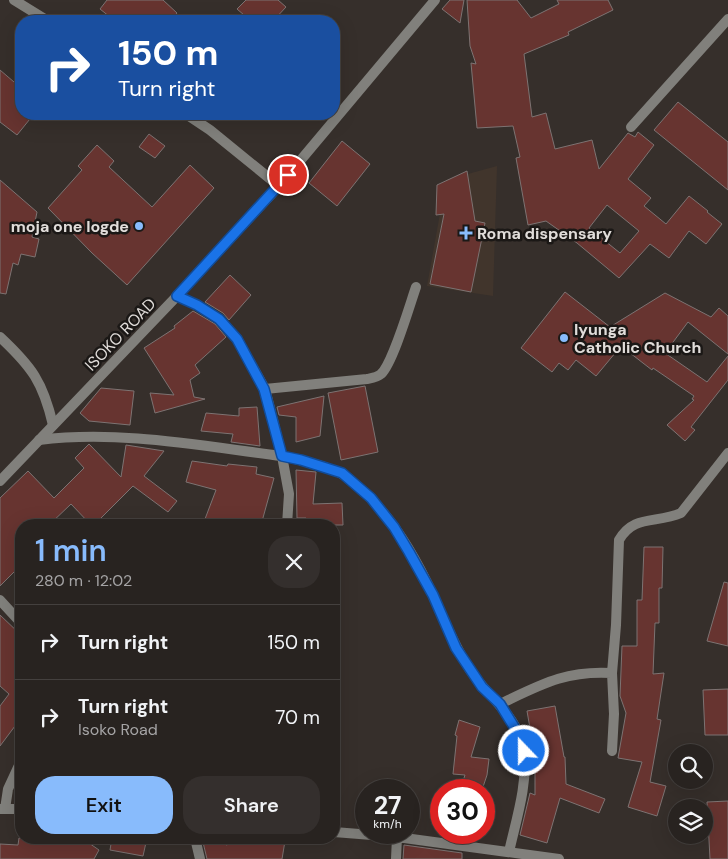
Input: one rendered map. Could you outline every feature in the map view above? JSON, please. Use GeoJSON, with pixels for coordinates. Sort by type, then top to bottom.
{"type":"FeatureCollection","features":[{"type":"Feature","properties":{"kind":"street"},"geometry":{"type":"LineString","coordinates":[[14,0],[38,15]]}},
{"type":"Feature","properties":{"kind":"street","name":"ISOKO ROAD"},"geometry":{"type":"LineString","coordinates":[[340,113],[435,0]]}},
{"type":"Feature","properties":{"kind":"street"},"geometry":{"type":"LineString","coordinates":[[631,127],[728,19]]}},
{"type":"Feature","properties":{"kind":"street"},"geometry":{"type":"LineString","coordinates":[[195,120],[279,186]]}},
{"type":"Feature","properties":{"kind":"street","name":"ISOKO ROAD"},"geometry":{"type":"LineString","coordinates":[[0,481],[279,186],[334,120]]}},
{"type":"Feature","properties":{"kind":"street"},"geometry":{"type":"LineString","coordinates":[[264,389],[367,379],[380,376],[385,370],[395,346],[416,287]]}},
{"type":"Feature","properties":{"kind":"street"},"geometry":{"type":"LineString","coordinates":[[177,296],[197,305],[219,319],[237,339],[264,389],[282,456],[289,494],[287,519]]}},
{"type":"Feature","properties":{"kind":"street"},"geometry":{"type":"LineString","coordinates":[[0,338],[23,360],[42,386],[53,425]]}},
{"type":"Feature","properties":{"kind":"street"},"geometry":{"type":"LineString","coordinates":[[39,440],[67,437],[136,438],[282,456],[342,473],[371,498],[394,527],[409,552],[433,595],[456,648],[470,671],[482,687],[500,704],[521,738],[524,751],[524,777],[509,852]]}},
{"type":"Feature","properties":{"kind":"street"},"geometry":{"type":"LineString","coordinates":[[612,751],[614,714],[612,674],[619,540],[624,530],[630,526],[642,522],[671,518],[681,513],[728,453]]}},
{"type":"Feature","properties":{"kind":"street"},"geometry":{"type":"LineString","coordinates":[[0,600],[15,616]]}},
{"type":"Feature","properties":{"kind":"street"},"geometry":{"type":"LineString","coordinates":[[500,704],[539,686],[577,673],[612,674]]}},
{"type":"Feature","properties":{"kind":"street"},"geometry":{"type":"LineString","coordinates":[[3,809],[8,789],[15,774]]}},
{"type":"Feature","properties":{"kind":"street"},"geometry":{"type":"LineString","coordinates":[[340,832],[355,834]]}},
{"type":"Feature","properties":{"kind":"street"},"geometry":{"type":"LineString","coordinates":[[420,840],[559,859]]}},
{"type":"Feature","properties":{"kind":"street"},"geometry":{"type":"LineString","coordinates":[[196,844],[200,859]]}},
{"type":"Feature","properties":{"kind":"street"},"geometry":{"type":"LineString","coordinates":[[396,859],[397,844]]}},
{"type":"Feature","properties":{"kind":"shaded area","name":"Roma dispensary"},"geometry":{"type":"Polygon","coordinates":[[[497,166],[493,296],[427,286],[446,180],[497,166]]]}},
{"type":"Feature","properties":{"kind":"building"},"geometry":{"type":"Polygon","coordinates":[[[107,0],[163,0],[177,13],[175,15],[108,15],[100,9],[107,0]]]}},
{"type":"Feature","properties":{"kind":"building"},"geometry":{"type":"Polygon","coordinates":[[[246,0],[278,0],[286,7],[279,15],[244,15],[237,9],[246,0]]]}},
{"type":"Feature","properties":{"kind":"building"},"geometry":{"type":"Polygon","coordinates":[[[450,0],[464,0],[460,23],[442,9],[450,0]]]}},
{"type":"Feature","properties":{"kind":"building"},"geometry":{"type":"Polygon","coordinates":[[[467,0],[517,0],[531,18],[559,4],[557,0],[608,0],[613,10],[568,32],[569,35],[524,54],[532,117],[546,113],[555,149],[592,140],[599,169],[628,133],[635,137],[638,132],[654,145],[628,179],[651,198],[644,206],[666,224],[689,196],[722,224],[706,244],[689,231],[669,258],[650,244],[619,278],[577,243],[546,221],[528,225],[516,158],[520,157],[513,126],[477,128],[471,63],[476,64],[470,46],[467,0]],[[607,205],[589,228],[620,253],[639,231],[607,205]]]}},
{"type":"Feature","properties":{"kind":"building"},"geometry":{"type":"Polygon","coordinates":[[[0,70],[15,83],[15,120],[29,120],[17,135],[0,122],[0,70]]]}},
{"type":"Feature","properties":{"kind":"building"},"geometry":{"type":"Polygon","coordinates":[[[678,102],[728,142],[728,190],[654,130],[678,102]]]}},
{"type":"Feature","properties":{"kind":"building"},"geometry":{"type":"Polygon","coordinates":[[[149,134],[165,146],[155,158],[139,147],[149,134]]]}},
{"type":"Feature","properties":{"kind":"building"},"geometry":{"type":"Polygon","coordinates":[[[342,141],[370,164],[337,206],[309,183],[342,141]]]}},
{"type":"Feature","properties":{"kind":"building","name":"moja one logde"},"geometry":{"type":"Polygon","coordinates":[[[97,145],[114,161],[109,167],[152,207],[190,165],[214,188],[127,285],[92,253],[48,208],[82,170],[78,166],[97,145]]]}},
{"type":"Feature","properties":{"kind":"building"},"geometry":{"type":"Polygon","coordinates":[[[467,171],[475,221],[485,223],[471,292],[430,284],[444,214],[436,215],[437,185],[467,171]]]}},
{"type":"Feature","properties":{"kind":"building"},"geometry":{"type":"Polygon","coordinates":[[[0,180],[37,212],[32,237],[39,239],[35,257],[21,254],[18,265],[13,263],[6,294],[0,293],[0,180]]]}},
{"type":"Feature","properties":{"kind":"building"},"geometry":{"type":"Polygon","coordinates":[[[230,275],[251,295],[229,320],[223,313],[205,302],[230,275]]]}},
{"type":"Feature","properties":{"kind":"building"},"geometry":{"type":"Polygon","coordinates":[[[565,292],[610,327],[665,293],[711,317],[719,308],[728,316],[728,354],[688,322],[665,353],[707,382],[728,356],[728,380],[691,427],[695,430],[685,441],[667,425],[694,400],[692,399],[694,396],[653,368],[652,370],[621,346],[596,376],[576,360],[568,370],[559,363],[552,372],[521,348],[565,292]]]}},
{"type":"Feature","properties":{"kind":"building"},"geometry":{"type":"Polygon","coordinates":[[[193,311],[215,324],[226,337],[195,365],[200,373],[190,380],[194,397],[205,399],[155,413],[150,393],[174,395],[144,348],[175,328],[174,326],[193,311]]]}},
{"type":"Feature","properties":{"kind":"building"},"geometry":{"type":"Polygon","coordinates":[[[365,386],[378,452],[341,460],[328,393],[365,386]]]}},
{"type":"Feature","properties":{"kind":"building"},"geometry":{"type":"Polygon","coordinates":[[[101,388],[134,391],[130,425],[89,421],[80,413],[101,388]]]}},
{"type":"Feature","properties":{"kind":"building"},"geometry":{"type":"Polygon","coordinates":[[[324,396],[320,436],[296,442],[296,417],[279,415],[277,407],[324,396]]]}},
{"type":"Feature","properties":{"kind":"building"},"geometry":{"type":"Polygon","coordinates":[[[257,407],[260,446],[231,442],[233,434],[201,431],[206,413],[239,416],[239,408],[257,407]]]}},
{"type":"Feature","properties":{"kind":"building"},"geometry":{"type":"Polygon","coordinates":[[[89,444],[121,477],[126,445],[164,451],[144,476],[177,501],[168,512],[133,486],[100,519],[85,519],[71,504],[55,519],[15,519],[15,571],[0,586],[0,498],[28,471],[54,498],[84,468],[75,458],[89,444]]]}},
{"type":"Feature","properties":{"kind":"building"},"geometry":{"type":"Polygon","coordinates":[[[192,461],[227,466],[228,464],[257,467],[256,474],[274,478],[263,519],[205,519],[216,490],[186,482],[192,461]]]}},
{"type":"Feature","properties":{"kind":"building"},"geometry":{"type":"Polygon","coordinates":[[[296,470],[316,472],[313,504],[342,503],[343,525],[340,525],[340,519],[297,518],[296,470]]]}},
{"type":"Feature","properties":{"kind":"building"},"geometry":{"type":"Polygon","coordinates":[[[644,547],[663,547],[662,588],[659,588],[659,623],[655,623],[653,674],[664,673],[657,719],[661,720],[650,782],[666,786],[657,816],[628,807],[642,762],[618,758],[626,713],[620,696],[622,646],[637,646],[637,600],[642,600],[644,547]]]}},
{"type":"Feature","properties":{"kind":"building"},"geometry":{"type":"Polygon","coordinates":[[[724,582],[728,583],[728,646],[707,641],[724,582]]]}},
{"type":"Feature","properties":{"kind":"building"},"geometry":{"type":"Polygon","coordinates":[[[0,615],[15,629],[15,726],[0,746],[0,706],[9,694],[0,686],[0,615]]]}},
{"type":"Feature","properties":{"kind":"building"},"geometry":{"type":"Polygon","coordinates":[[[728,689],[728,735],[705,735],[703,690],[728,689]]]}},
{"type":"Feature","properties":{"kind":"building"},"geometry":{"type":"Polygon","coordinates":[[[555,706],[565,757],[566,784],[605,799],[599,813],[560,798],[547,843],[520,835],[530,793],[535,795],[535,757],[527,711],[555,706]]]}},
{"type":"Feature","properties":{"kind":"building"},"geometry":{"type":"Polygon","coordinates":[[[459,720],[480,727],[471,757],[489,759],[486,779],[464,779],[465,775],[453,774],[457,736],[455,735],[459,720]]]}},
{"type":"Feature","properties":{"kind":"building"},"geometry":{"type":"Polygon","coordinates":[[[728,801],[728,859],[710,859],[709,844],[713,844],[713,802],[728,801]]]}},
{"type":"Feature","properties":{"kind":"building"},"geometry":{"type":"Polygon","coordinates":[[[0,844],[90,844],[99,850],[94,859],[0,859],[0,844]]]}},
{"type":"Feature","properties":{"kind":"building"},"geometry":{"type":"Polygon","coordinates":[[[111,844],[146,844],[143,856],[110,850],[111,844]]]}},
{"type":"Feature","properties":{"kind":"building"},"geometry":{"type":"Polygon","coordinates":[[[203,844],[284,844],[282,859],[207,859],[203,844]]]}},
{"type":"Feature","properties":{"kind":"building"},"geometry":{"type":"Polygon","coordinates":[[[404,845],[462,853],[462,859],[403,859],[404,845]]]}},
{"type":"Feature","properties":{"kind":"place","name":"moja one logde"},"geometry":{"type":"Point","coordinates":[139,226]}},
{"type":"Feature","properties":{"kind":"place","name":"Roma dispensary"},"geometry":{"type":"Point","coordinates":[466,233]}},
{"type":"Feature","properties":{"kind":"place","name":"Iyunga Catholic Church"},"geometry":{"type":"Point","coordinates":[564,338]}},
{"type":"Feature","properties":{"kind":"route"},"geometry":{"type":"LineString","coordinates":[[288,175],[177,296],[197,305],[219,319],[237,339],[264,389],[282,456],[342,473],[371,498],[394,527],[433,595],[456,648],[482,687],[500,704],[521,738],[524,751]]}}]}
